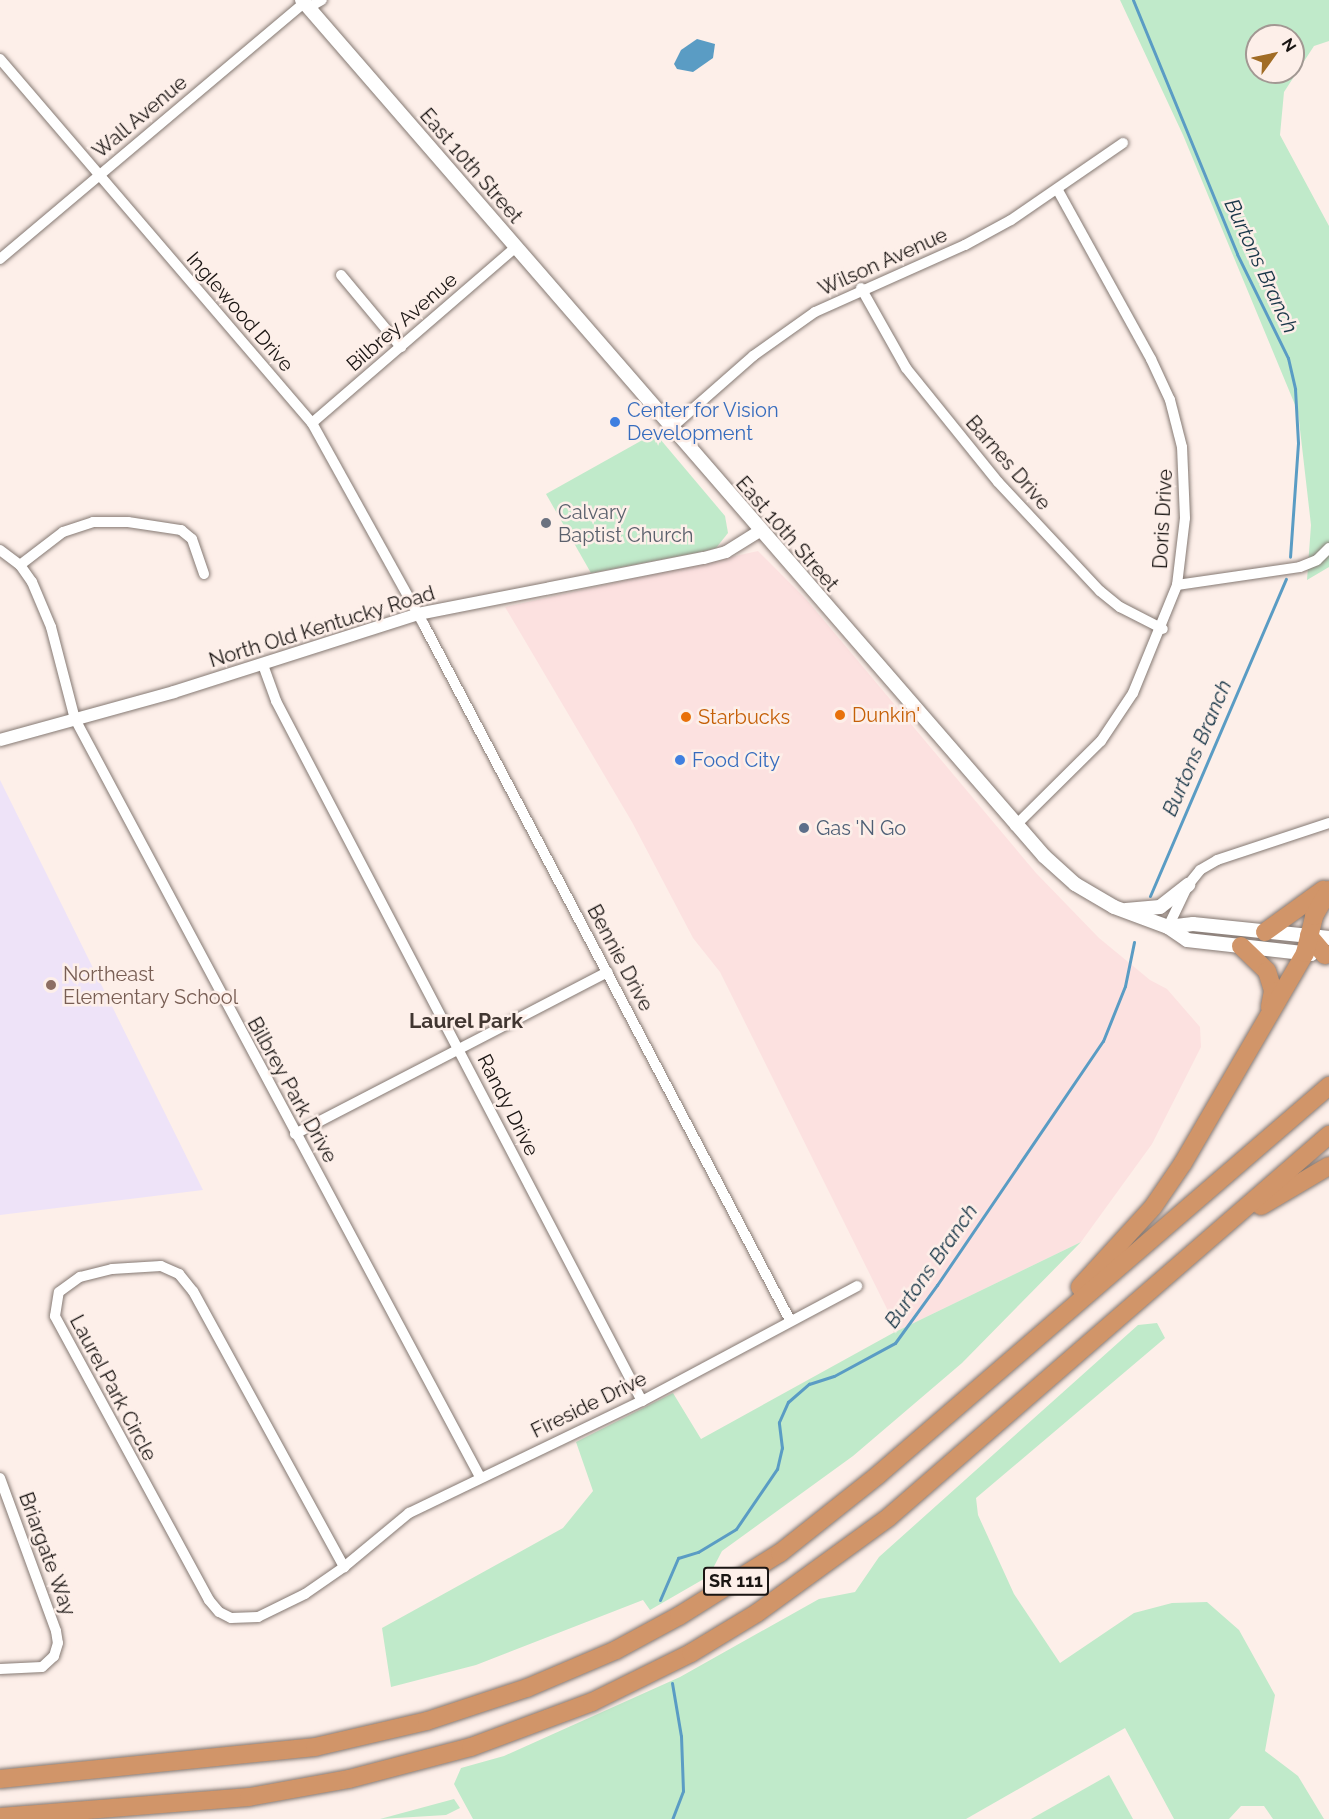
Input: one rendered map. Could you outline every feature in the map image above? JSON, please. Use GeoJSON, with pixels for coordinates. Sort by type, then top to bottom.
{"type":"FeatureCollection","features":[{"type":"Feature","properties":{"kind":"highway"},"geometry":{"type":"LineString","coordinates":[[1264,932],[1329,886]]}},
{"type":"Feature","properties":{"kind":"highway"},"geometry":{"type":"LineString","coordinates":[[1008,1363],[1153,1207],[1307,945],[1314,916],[1329,890]]}},
{"type":"Feature","properties":{"kind":"highway"},"geometry":{"type":"LineString","coordinates":[[1307,945],[1328,950]]}},
{"type":"Feature","properties":{"kind":"highway"},"geometry":{"type":"LineString","coordinates":[[1241,946],[1262,963],[1272,981],[1269,1012]]}},
{"type":"Feature","properties":{"kind":"highway","name":"SR 111"},"geometry":{"type":"LineString","coordinates":[[0,1779],[315,1747],[427,1721],[527,1688],[658,1628],[780,1553],[1008,1363],[1329,1086]]}},
{"type":"Feature","properties":{"kind":"highway","name":"SR 111"},"geometry":{"type":"LineString","coordinates":[[0,1817],[249,1797],[349,1779],[471,1747],[592,1702],[700,1647],[821,1569],[889,1517],[1329,1135]]}},
{"type":"Feature","properties":{"kind":"highway"},"geometry":{"type":"LineString","coordinates":[[1124,1312],[1250,1214],[1329,1166]]}},
{"type":"Feature","properties":{"kind":"main road","name":"East 10th Street"},"geometry":{"type":"LineString","coordinates":[[305,4],[670,429],[1016,825],[1075,884],[1114,907],[1168,927],[1187,940],[1241,946],[1307,945]]}},
{"type":"Feature","properties":{"kind":"main road"},"geometry":{"type":"LineString","coordinates":[[1114,907],[1129,911],[1160,906],[1188,885]]}},
{"type":"Feature","properties":{"kind":"main road"},"geometry":{"type":"LineString","coordinates":[[1168,927],[1193,924],[1264,932],[1307,945]]}},
{"type":"Feature","properties":{"kind":"street","name":"Wall Avenue"},"geometry":{"type":"LineString","coordinates":[[0,259],[305,4],[322,0]]}},
{"type":"Feature","properties":{"kind":"street","name":"Inglewood Drive"},"geometry":{"type":"LineString","coordinates":[[0,59],[312,423],[418,614]]}},
{"type":"Feature","properties":{"kind":"street","name":"Wilson Avenue"},"geometry":{"type":"LineString","coordinates":[[670,429],[790,328],[861,288],[964,245],[1057,189],[1123,143]]}},
{"type":"Feature","properties":{"kind":"street","name":"Doris Drive"},"geometry":{"type":"LineString","coordinates":[[1016,825],[1101,741],[1133,693],[1163,629],[1177,585],[1186,484],[1182,447],[1170,400],[1057,189]]}},
{"type":"Feature","properties":{"kind":"street","name":"Bilbrey Avenue"},"geometry":{"type":"LineString","coordinates":[[312,423],[516,248]]}},
{"type":"Feature","properties":{"kind":"street"},"geometry":{"type":"LineString","coordinates":[[341,275],[401,346]]}},
{"type":"Feature","properties":{"kind":"street","name":"Barnes Drive"},"geometry":{"type":"LineString","coordinates":[[861,288],[906,368],[998,482],[1100,591],[1120,607],[1163,629]]}},
{"type":"Feature","properties":{"kind":"street"},"geometry":{"type":"LineString","coordinates":[[0,550],[20,565],[63,532],[93,522],[128,522],[181,530],[192,539],[204,574]]}},
{"type":"Feature","properties":{"kind":"street","name":"North Old Kentucky Road"},"geometry":{"type":"LineString","coordinates":[[0,740],[263,665],[418,614],[726,552],[759,531]]}},
{"type":"Feature","properties":{"kind":"street"},"geometry":{"type":"LineString","coordinates":[[1177,585],[1300,567],[1317,560],[1329,548]]}},
{"type":"Feature","properties":{"kind":"street","name":"Bilbrey Park Drive"},"geometry":{"type":"LineString","coordinates":[[20,565],[51,627],[75,719],[480,1477]]}},
{"type":"Feature","properties":{"kind":"street","name":"Bennie Drive"},"geometry":{"type":"LineString","coordinates":[[418,614],[790,1320]]}},
{"type":"Feature","properties":{"kind":"street","name":"Randy Drive"},"geometry":{"type":"LineString","coordinates":[[263,665],[276,701],[642,1401]]}},
{"type":"Feature","properties":{"kind":"street"},"geometry":{"type":"LineString","coordinates":[[1168,927],[1188,885],[1200,870],[1217,860],[1329,823]]}},
{"type":"Feature","properties":{"kind":"street"},"geometry":{"type":"LineString","coordinates":[[295,1134],[458,1046],[607,972]]}},
{"type":"Feature","properties":{"kind":"street","name":"Laurel Park Circle"},"geometry":{"type":"LineString","coordinates":[[161,1266],[179,1274],[211,1323],[344,1568],[305,1594],[258,1617],[242,1620],[219,1612],[174,1541],[60,1331],[54,1305],[59,1292],[80,1277],[112,1269],[161,1266]]}},
{"type":"Feature","properties":{"kind":"street","name":"Fireside Drive"},"geometry":{"type":"LineString","coordinates":[[344,1568],[409,1513],[642,1401],[857,1286]]}},
{"type":"Feature","properties":{"kind":"street","name":"Briargate Way"},"geometry":{"type":"LineString","coordinates":[[0,1478],[56,1631],[57,1643],[54,1656],[42,1667],[0,1669]]}},
{"type":"Feature","properties":{"kind":"shaded area"},"geometry":{"type":"Polygon","coordinates":[[[758,551],[806,599],[1036,873],[1099,938],[1150,980],[1167,989],[1200,1027],[1201,1047],[1152,1144],[1081,1242],[893,1333],[893,1321],[720,972],[693,938],[632,822],[505,607],[758,551]]]}},
{"type":"Feature","properties":{"kind":"shaded area","name":"Northeast Elementary School"},"geometry":{"type":"Polygon","coordinates":[[[0,780],[203,1190],[0,1215],[0,780]]]}},
{"type":"Feature","properties":{"kind":"green space"},"geometry":{"type":"Polygon","coordinates":[[[1120,0],[1329,0],[1329,41],[1314,46],[1305,60],[1305,24],[1245,24],[1245,84],[1289,84],[1284,92],[1280,135],[1329,226],[1329,567],[1307,580],[1311,525],[1298,412],[1183,135],[1120,0]]]}},
{"type":"Feature","properties":{"kind":"green space"},"geometry":{"type":"Polygon","coordinates":[[[655,433],[725,516],[728,533],[716,548],[591,573],[546,494],[655,433]]]}},
{"type":"Feature","properties":{"kind":"green space"},"geometry":{"type":"Polygon","coordinates":[[[1081,1242],[962,1363],[853,1456],[722,1551],[709,1576],[650,1610],[643,1600],[476,1665],[391,1687],[382,1628],[563,1528],[593,1491],[576,1442],[673,1393],[701,1439],[893,1333],[1081,1242]]]}},
{"type":"Feature","properties":{"kind":"green space"},"geometry":{"type":"Polygon","coordinates":[[[1157,1323],[1165,1338],[976,1498],[978,1515],[1014,1594],[1060,1663],[1134,1613],[1172,1603],[1207,1602],[1239,1630],[1275,1695],[1265,1751],[1298,1776],[1324,1819],[1273,1819],[1264,1806],[1241,1806],[1229,1819],[1174,1819],[1125,1728],[966,1819],[473,1819],[454,1784],[461,1768],[504,1756],[680,1677],[819,1599],[855,1592],[879,1557],[1138,1325],[1157,1323]]]}},
{"type":"Feature","properties":{"kind":"green space"},"geometry":{"type":"Polygon","coordinates":[[[1109,1775],[1133,1819],[1031,1819],[1109,1775]]]}},
{"type":"Feature","properties":{"kind":"green space"},"geometry":{"type":"Polygon","coordinates":[[[454,1799],[460,1808],[446,1815],[380,1819],[454,1799]]]}},
{"type":"Feature","properties":{"kind":"water"},"geometry":{"type":"Polygon","coordinates":[[[697,39],[715,44],[713,58],[693,72],[677,69],[674,64],[681,50],[697,39]]]}},
{"type":"Feature","properties":{"kind":"waterway","name":"Burtons Branch"},"geometry":{"type":"LineString","coordinates":[[1133,0],[1237,254],[1288,358],[1295,389],[1298,443],[1290,557]]}},
{"type":"Feature","properties":{"kind":"waterway","name":"Burtons Branch"},"geometry":{"type":"LineString","coordinates":[[1150,896],[1286,579]]}},
{"type":"Feature","properties":{"kind":"waterway","name":"Burtons Branch"},"geometry":{"type":"LineString","coordinates":[[660,1600],[678,1558],[698,1552],[736,1529],[777,1469],[782,1448],[779,1422],[788,1402],[809,1384],[834,1376],[895,1343],[937,1285],[1103,1041],[1125,986],[1134,942]]}},
{"type":"Feature","properties":{"kind":"waterway","name":"Burtons Branch"},"geometry":{"type":"LineString","coordinates":[[672,1683],[681,1736],[683,1791],[672,1819]]}},
{"type":"Feature","properties":{"kind":"place","name":"Center for Vision Development"},"geometry":{"type":"Point","coordinates":[615,422]}},
{"type":"Feature","properties":{"kind":"place","name":"Calvary Baptist Church"},"geometry":{"type":"Point","coordinates":[546,523]}},
{"type":"Feature","properties":{"kind":"place","name":"Dunkin'"},"geometry":{"type":"Point","coordinates":[840,715]}},
{"type":"Feature","properties":{"kind":"place","name":"Starbucks"},"geometry":{"type":"Point","coordinates":[686,717]}},
{"type":"Feature","properties":{"kind":"place","name":"Food City"},"geometry":{"type":"Point","coordinates":[680,760]}},
{"type":"Feature","properties":{"kind":"place","name":"Gas 'N Go"},"geometry":{"type":"Point","coordinates":[804,828]}},
{"type":"Feature","properties":{"kind":"place","name":"Northeast Elementary School"},"geometry":{"type":"Point","coordinates":[51,985]}},
{"type":"Feature","properties":{"kind":"district","name":"Laurel Park"},"geometry":{"type":"Point","coordinates":[466,1021]}}]}
